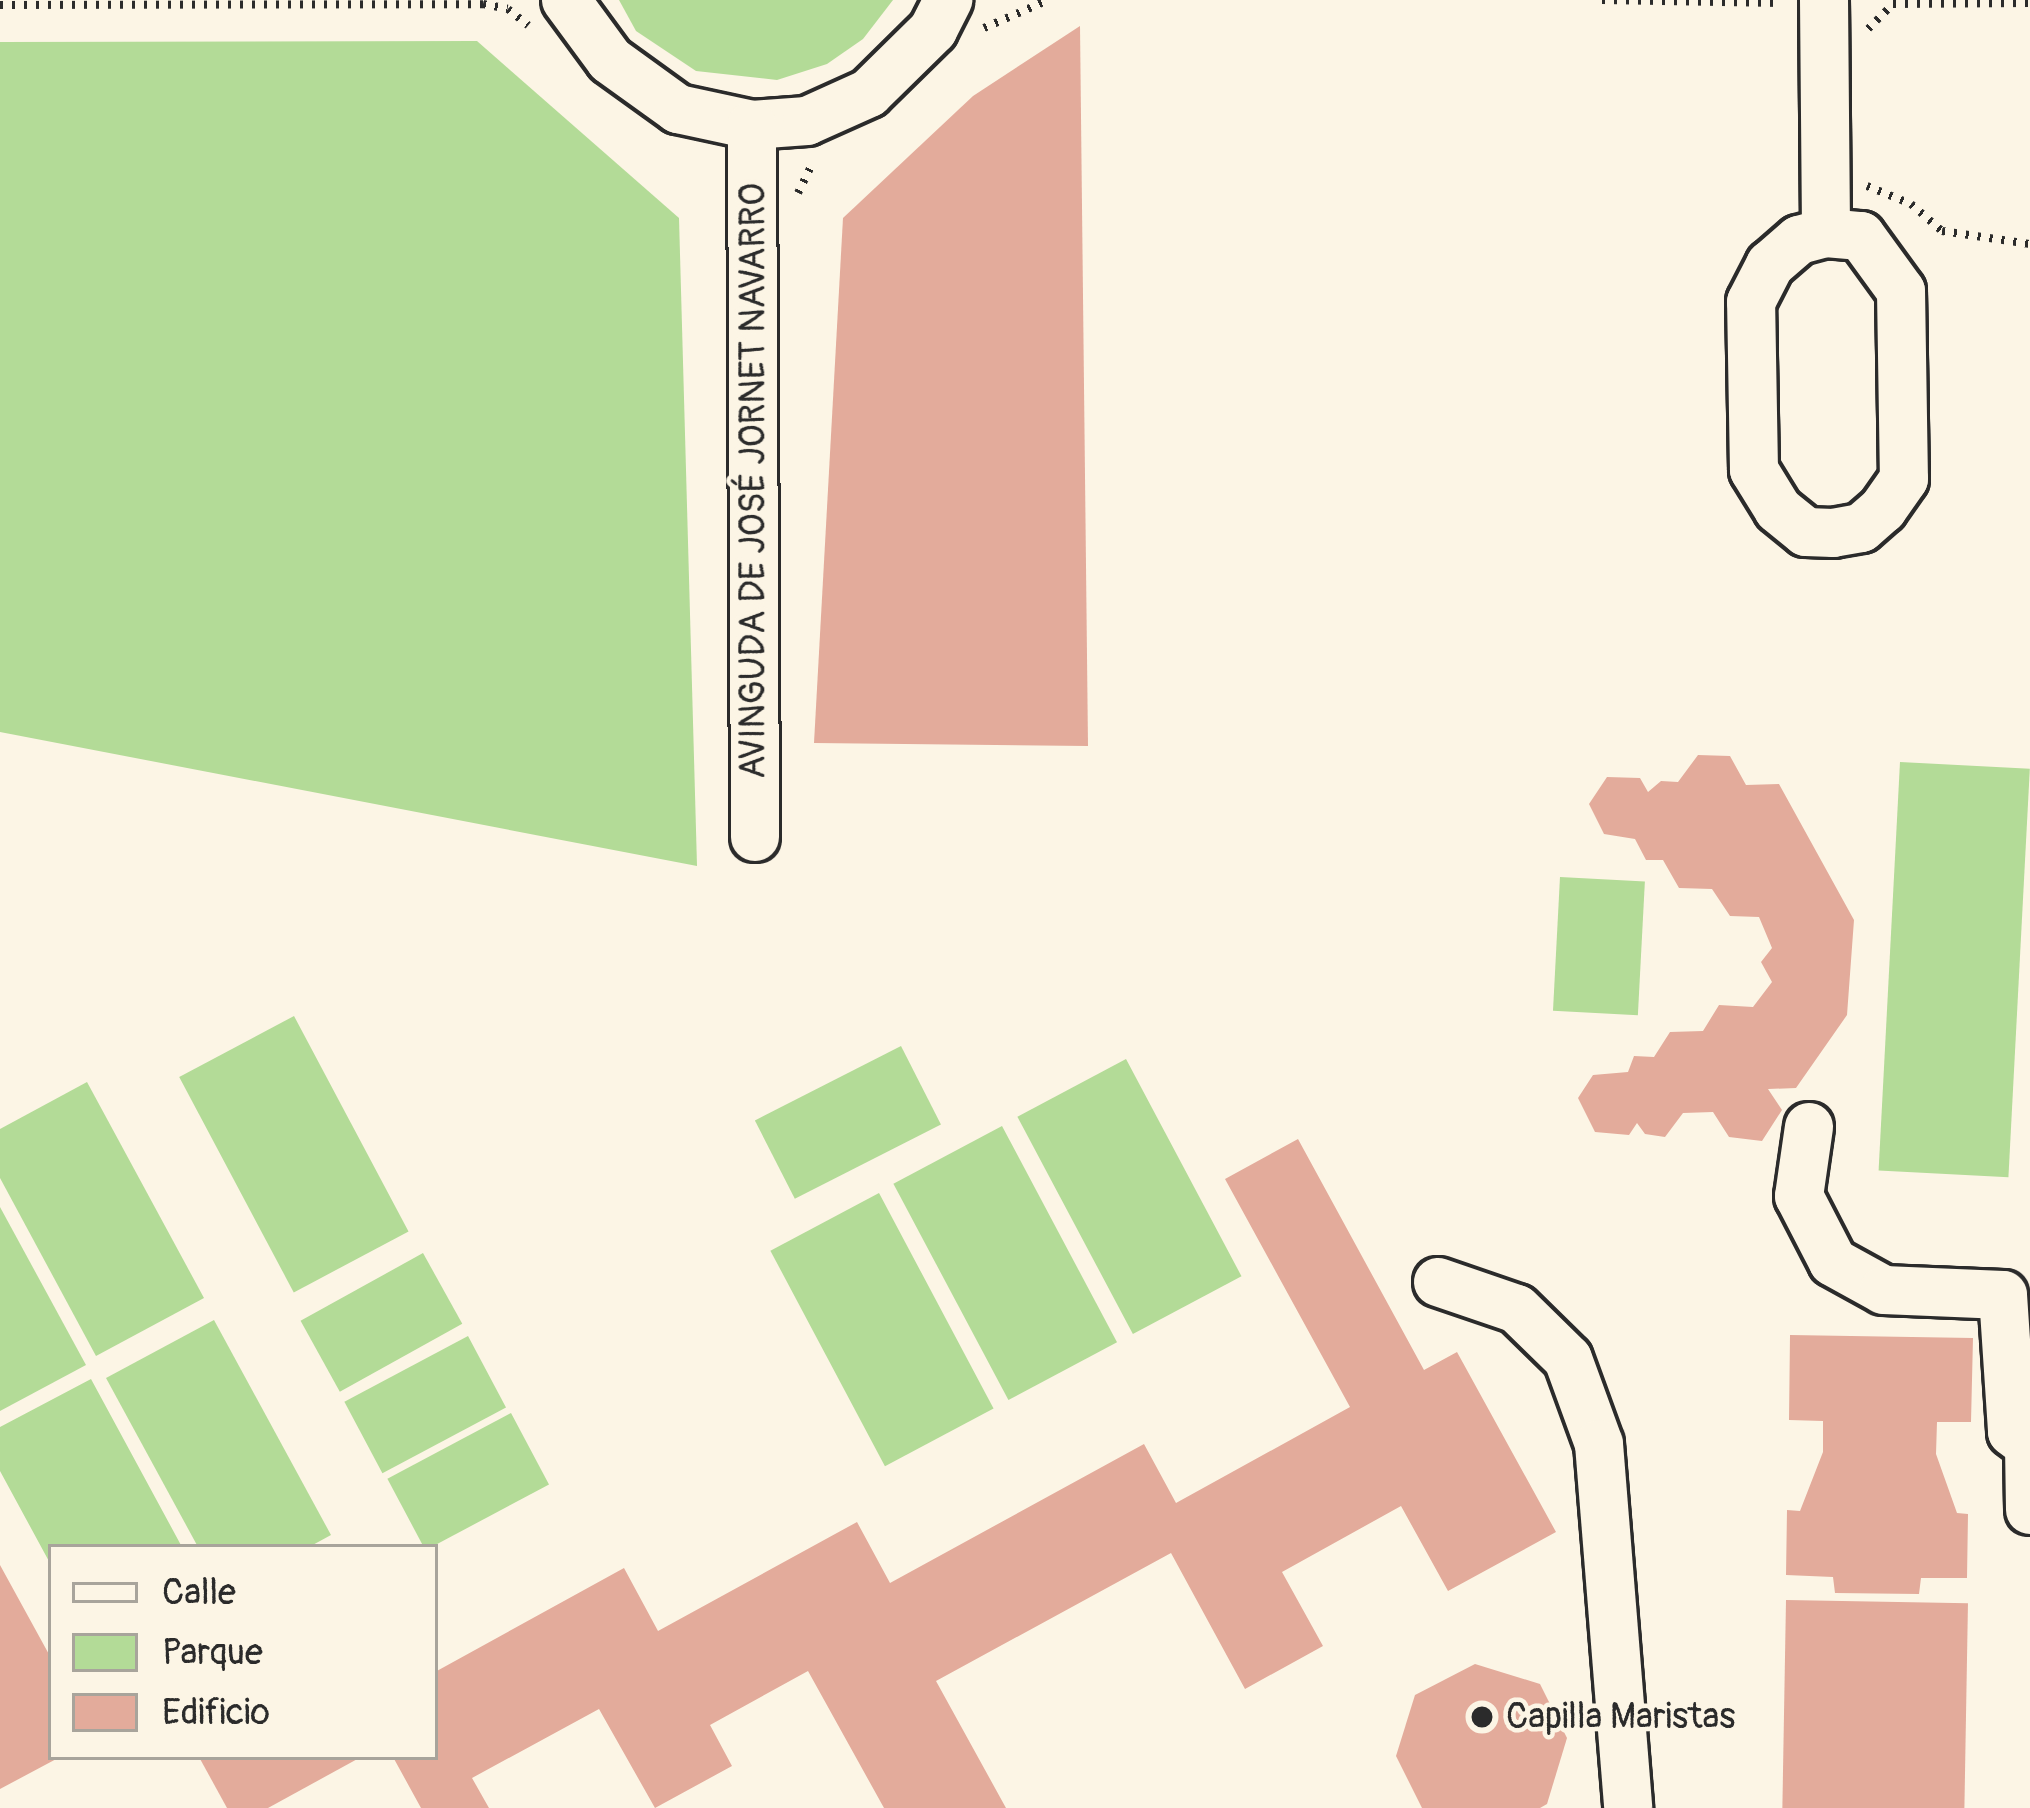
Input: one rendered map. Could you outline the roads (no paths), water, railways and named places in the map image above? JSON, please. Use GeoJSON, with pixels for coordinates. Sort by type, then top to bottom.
{"type":"FeatureCollection","features":[{"type":"Feature","properties":{"kind":"street"},"geometry":{"type":"LineString","coordinates":[[566,0],[610,60],[678,110],[752,125],[807,121],[869,93],[933,30],[948,0]]}},
{"type":"Feature","properties":{"kind":"street"},"geometry":{"type":"LineString","coordinates":[[1824,0],[1826,232]]}},
{"type":"Feature","properties":{"kind":"street","name":"AVINGUDA DE JOSÉ JORNET NAVARRO"},"geometry":{"type":"LineString","coordinates":[[752,125],[755,838]]}},
{"type":"Feature","properties":{"kind":"street"},"geometry":{"type":"LineString","coordinates":[[1826,232],[1861,236],[1901,291],[1903,361],[1904,479],[1883,509],[1861,528],[1833,533],[1806,532],[1778,509],[1754,470],[1751,302],[1770,265],[1799,240],[1826,232]]}},
{"type":"Feature","properties":{"kind":"street"},"geometry":{"type":"LineString","coordinates":[[1809,1127],[1799,1196],[1833,1262],[1884,1290],[2003,1295],[2012,1432],[2029,1445],[2030,1510]]}},
{"type":"Feature","properties":{"kind":"street"},"geometry":{"type":"LineString","coordinates":[[1438,1282],[1517,1309],[1568,1359],[1599,1444],[1628,1808]]}},
{"type":"Feature","properties":{"kind":"place","name":"Capilla Maristas"},"geometry":{"type":"Point","coordinates":[1482,1717]}}]}
